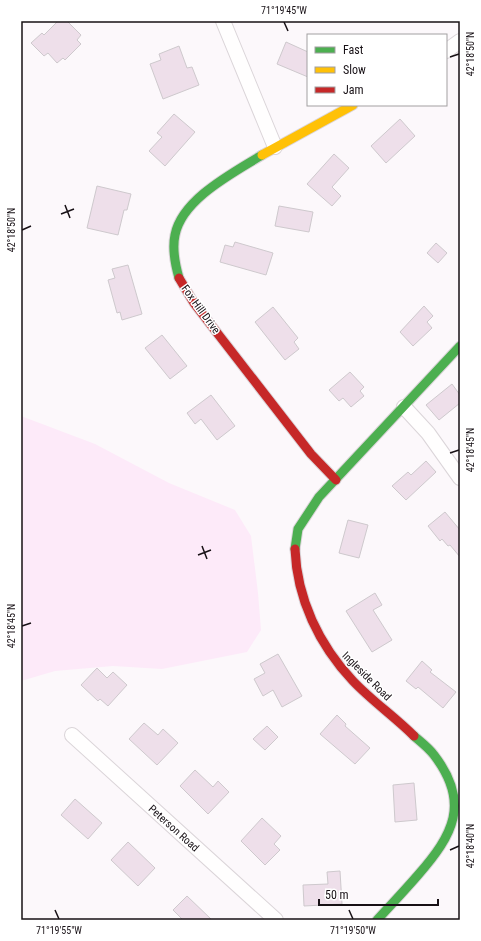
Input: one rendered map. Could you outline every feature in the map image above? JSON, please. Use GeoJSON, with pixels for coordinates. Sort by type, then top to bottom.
{"type":"FeatureCollection","features":[{"type":"Feature","properties":{"kind":"street"},"geometry":{"type":"LineString","coordinates":[[223,21],[274,147]]}},
{"type":"Feature","properties":{"kind":"street"},"geometry":{"type":"LineString","coordinates":[[447,50],[460,41]]}},
{"type":"Feature","properties":{"kind":"street","name":"Fox Hill Drive"},"geometry":{"type":"LineString","coordinates":[[336,480],[311,454],[194,303],[179,279],[174,258],[176,234],[188,208],[215,184],[274,147],[351,106]]}},
{"type":"Feature","properties":{"kind":"street","name":"Ingleside Road"},"geometry":{"type":"LineString","coordinates":[[377,920],[445,843],[455,817],[455,802],[452,786],[445,769],[434,755],[367,696],[339,668],[319,638],[310,622],[297,573],[294,544],[296,531],[308,510],[460,346]]}},
{"type":"Feature","properties":{"kind":"street"},"geometry":{"type":"LineString","coordinates":[[404,407],[428,433],[460,478]]}},
{"type":"Feature","properties":{"kind":"street","name":"Peterson Road"},"geometry":{"type":"LineString","coordinates":[[72,736],[276,920]]}},
{"type":"Feature","properties":{"kind":"shaded area"},"geometry":{"type":"Polygon","coordinates":[[[21,416],[95,444],[169,483],[235,510],[251,536],[258,593],[261,630],[247,652],[162,669],[113,666],[55,671],[21,681],[21,416]]]}},
{"type":"Feature","properties":{"kind":"building"},"geometry":{"type":"Polygon","coordinates":[[[58,21],[67,21],[81,35],[77,40],[81,44],[65,60],[63,58],[57,63],[48,53],[44,56],[31,43],[42,33],[44,35],[58,21]]]}},
{"type":"Feature","properties":{"kind":"building"},"geometry":{"type":"Polygon","coordinates":[[[286,42],[307,52],[307,77],[277,64],[286,42]]]}},
{"type":"Feature","properties":{"kind":"building"},"geometry":{"type":"Polygon","coordinates":[[[179,46],[187,68],[192,67],[199,85],[163,99],[150,64],[161,60],[159,54],[179,46]]]}},
{"type":"Feature","properties":{"kind":"building"},"geometry":{"type":"Polygon","coordinates":[[[174,114],[195,132],[165,166],[149,151],[162,137],[157,133],[174,114]]]}},
{"type":"Feature","properties":{"kind":"building"},"geometry":{"type":"Polygon","coordinates":[[[400,119],[415,136],[386,163],[371,146],[400,119]]]}},
{"type":"Feature","properties":{"kind":"building"},"geometry":{"type":"Polygon","coordinates":[[[334,154],[349,168],[332,187],[341,196],[332,206],[307,184],[334,154]]]}},
{"type":"Feature","properties":{"kind":"building"},"geometry":{"type":"Polygon","coordinates":[[[97,186],[131,194],[127,210],[124,210],[118,235],[87,228],[97,186]]]}},
{"type":"Feature","properties":{"kind":"building"},"geometry":{"type":"Polygon","coordinates":[[[279,206],[313,212],[309,232],[275,226],[279,206]]]}},
{"type":"Feature","properties":{"kind":"building"},"geometry":{"type":"Polygon","coordinates":[[[235,242],[273,253],[266,275],[220,262],[225,245],[233,247],[235,242]]]}},
{"type":"Feature","properties":{"kind":"building"},"geometry":{"type":"Polygon","coordinates":[[[436,243],[447,253],[438,263],[427,253],[436,243]]]}},
{"type":"Feature","properties":{"kind":"building"},"geometry":{"type":"Polygon","coordinates":[[[128,265],[142,314],[122,320],[120,312],[117,313],[108,280],[115,278],[112,269],[128,265]]]}},
{"type":"Feature","properties":{"kind":"building"},"geometry":{"type":"Polygon","coordinates":[[[424,306],[433,316],[427,322],[432,328],[413,346],[400,332],[424,306]]]}},
{"type":"Feature","properties":{"kind":"building"},"geometry":{"type":"Polygon","coordinates":[[[273,307],[298,338],[294,342],[299,349],[285,360],[255,322],[273,307]]]}},
{"type":"Feature","properties":{"kind":"building"},"geometry":{"type":"Polygon","coordinates":[[[162,335],[187,366],[170,379],[145,348],[162,335]]]}},
{"type":"Feature","properties":{"kind":"building"},"geometry":{"type":"Polygon","coordinates":[[[350,372],[364,387],[360,391],[364,396],[351,407],[343,398],[339,401],[329,390],[350,372]]]}},
{"type":"Feature","properties":{"kind":"building"},"geometry":{"type":"Polygon","coordinates":[[[452,384],[460,395],[460,403],[439,420],[426,405],[452,384]]]}},
{"type":"Feature","properties":{"kind":"building"},"geometry":{"type":"Polygon","coordinates":[[[211,395],[235,426],[217,440],[201,419],[195,424],[187,413],[211,395]]]}},
{"type":"Feature","properties":{"kind":"building"},"geometry":{"type":"Polygon","coordinates":[[[426,461],[436,472],[406,500],[392,486],[408,472],[411,475],[426,461]]]}},
{"type":"Feature","properties":{"kind":"building"},"geometry":{"type":"Polygon","coordinates":[[[445,512],[460,530],[460,557],[450,545],[448,546],[442,539],[440,541],[428,526],[445,512]]]}},
{"type":"Feature","properties":{"kind":"building"},"geometry":{"type":"Polygon","coordinates":[[[348,520],[368,525],[359,558],[339,553],[348,520]]]}},
{"type":"Feature","properties":{"kind":"building"},"geometry":{"type":"Polygon","coordinates":[[[375,593],[382,605],[373,610],[392,640],[372,652],[346,611],[375,593]]]}},
{"type":"Feature","properties":{"kind":"building"},"geometry":{"type":"Polygon","coordinates":[[[278,654],[302,696],[282,707],[273,690],[263,696],[254,679],[265,673],[260,664],[278,654]]]}},
{"type":"Feature","properties":{"kind":"building"},"geometry":{"type":"Polygon","coordinates":[[[422,661],[432,670],[430,672],[456,692],[443,708],[418,687],[416,689],[406,681],[422,661]]]}},
{"type":"Feature","properties":{"kind":"building"},"geometry":{"type":"Polygon","coordinates":[[[97,668],[107,678],[113,672],[127,685],[108,706],[100,699],[98,701],[81,685],[97,668]]]}},
{"type":"Feature","properties":{"kind":"building"},"geometry":{"type":"Polygon","coordinates":[[[337,715],[346,724],[345,726],[370,748],[355,764],[320,734],[337,715]]]}},
{"type":"Feature","properties":{"kind":"building"},"geometry":{"type":"Polygon","coordinates":[[[144,723],[158,735],[163,729],[178,743],[157,765],[129,739],[144,723]]]}},
{"type":"Feature","properties":{"kind":"building"},"geometry":{"type":"Polygon","coordinates":[[[267,726],[278,737],[265,750],[253,739],[267,726]]]}},
{"type":"Feature","properties":{"kind":"building"},"geometry":{"type":"Polygon","coordinates":[[[195,770],[213,787],[218,781],[229,792],[208,814],[180,786],[195,770]]]}},
{"type":"Feature","properties":{"kind":"building"},"geometry":{"type":"Polygon","coordinates":[[[414,783],[417,820],[395,822],[393,785],[414,783]]]}},
{"type":"Feature","properties":{"kind":"building"},"geometry":{"type":"Polygon","coordinates":[[[75,799],[102,823],[88,839],[61,815],[75,799]]]}},
{"type":"Feature","properties":{"kind":"building"},"geometry":{"type":"Polygon","coordinates":[[[262,818],[281,836],[274,844],[280,850],[265,865],[241,841],[262,818]]]}},
{"type":"Feature","properties":{"kind":"building"},"geometry":{"type":"Polygon","coordinates":[[[128,842],[155,868],[138,886],[111,860],[128,842]]]}},
{"type":"Feature","properties":{"kind":"building"},"geometry":{"type":"Polygon","coordinates":[[[340,871],[342,904],[304,906],[303,885],[328,884],[327,872],[340,871]]]}},
{"type":"Feature","properties":{"kind":"building"},"geometry":{"type":"Polygon","coordinates":[[[187,896],[212,920],[183,920],[173,910],[187,896]]]}},
{"type":"Feature","properties":{"kind":"traffic: fast"},"geometry":{"type":"LineString","coordinates":[[179,278],[174,256],[174,240],[180,222],[187,210],[210,188],[262,155]]}},
{"type":"Feature","properties":{"kind":"traffic: fast"},"geometry":{"type":"LineString","coordinates":[[295,549],[298,529],[319,497],[460,346]]}},
{"type":"Feature","properties":{"kind":"traffic: fast"},"geometry":{"type":"LineString","coordinates":[[377,920],[430,860],[448,832],[453,818],[454,804],[452,788],[445,772],[432,752],[414,736]]}},
{"type":"Feature","properties":{"kind":"traffic: slow"},"geometry":{"type":"LineString","coordinates":[[262,155],[351,106]]}},
{"type":"Feature","properties":{"kind":"traffic: jam"},"geometry":{"type":"LineString","coordinates":[[179,278],[194,303],[311,454],[336,480]]}},
{"type":"Feature","properties":{"kind":"traffic: jam"},"geometry":{"type":"LineString","coordinates":[[295,549],[300,586],[305,603],[320,637],[341,667],[353,681],[414,736]]}}]}
